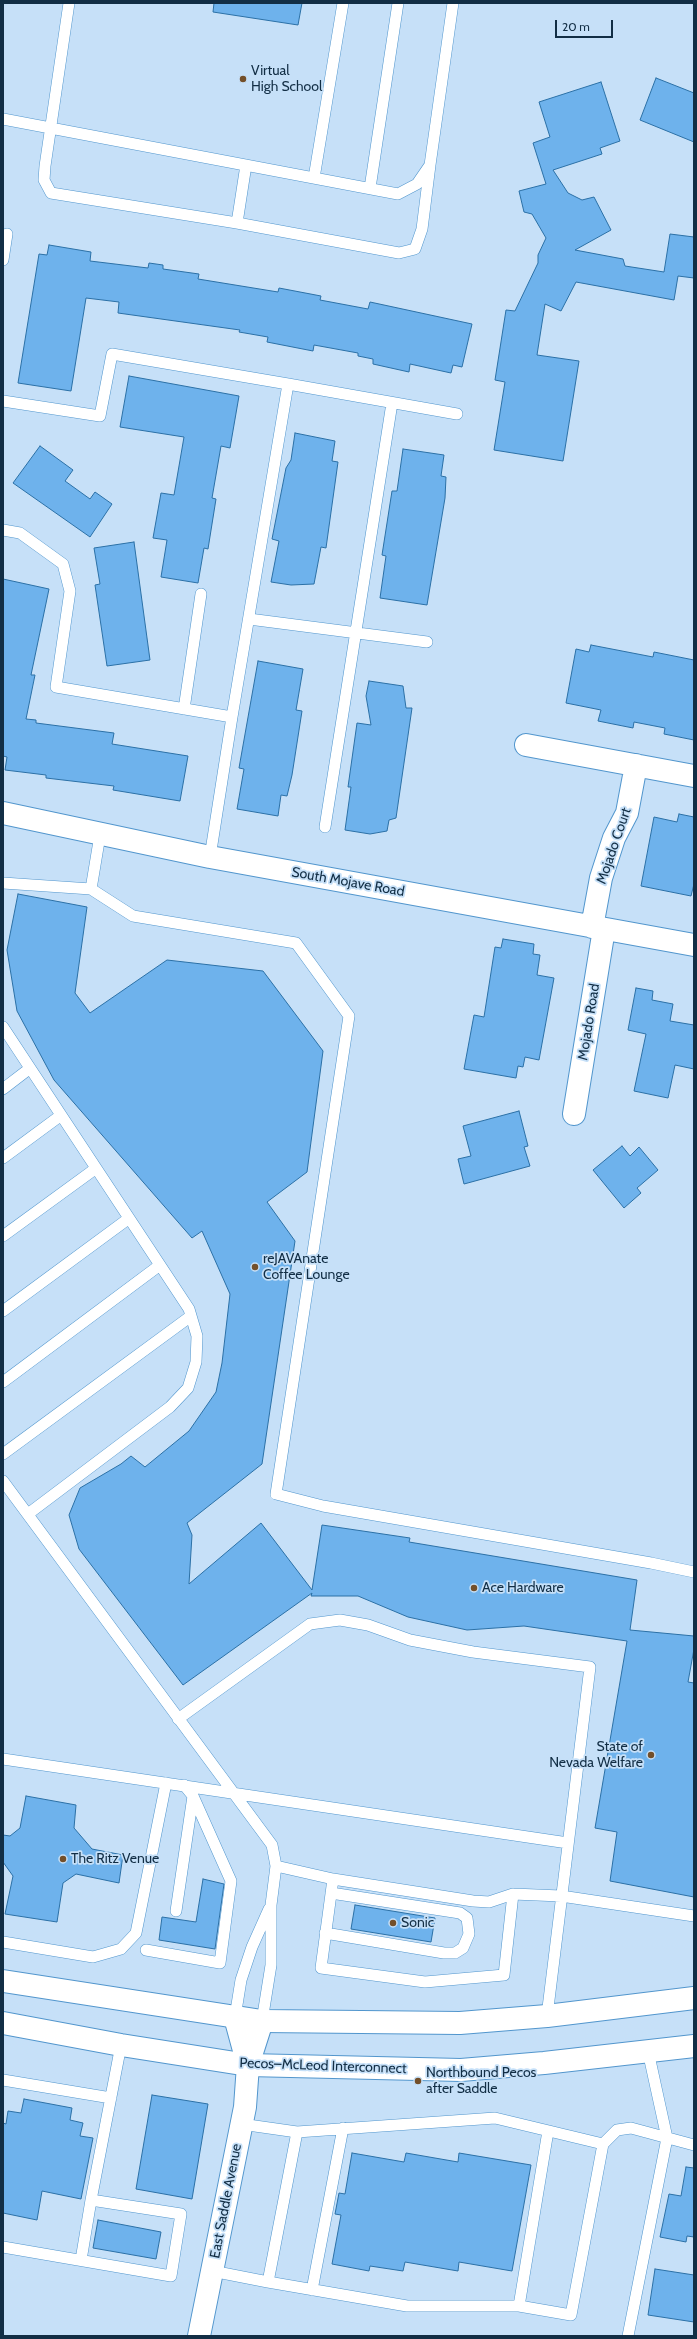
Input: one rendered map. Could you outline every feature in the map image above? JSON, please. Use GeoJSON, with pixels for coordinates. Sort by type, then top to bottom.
{"type":"FeatureCollection","features":[{"type":"Feature","properties":{"kind":"street"},"geometry":{"type":"LineString","coordinates":[[526,745],[694,776]]}},
{"type":"Feature","properties":{"kind":"street","name":"Mojado Court"},"geometry":{"type":"LineString","coordinates":[[598,928],[601,878],[614,838],[627,813],[636,765]]}},
{"type":"Feature","properties":{"kind":"street","name":"South Mojave Road"},"geometry":{"type":"LineString","coordinates":[[3,814],[210,857],[694,945]]}},
{"type":"Feature","properties":{"kind":"street","name":"Mojado Road"},"geometry":{"type":"LineString","coordinates":[[574,1114],[598,928]]}},
{"type":"Feature","properties":{"kind":"street"},"geometry":{"type":"LineString","coordinates":[[3,1981],[262,2021],[460,2023],[547,2016],[694,1998]]}},
{"type":"Feature","properties":{"kind":"street","name":"East Saddle Avenue"},"geometry":{"type":"LineString","coordinates":[[235,2017],[248,2065]]}},
{"type":"Feature","properties":{"kind":"street","name":"East Saddle Avenue"},"geometry":{"type":"LineString","coordinates":[[199,2336],[242,2124],[248,2065],[262,2021]]}},
{"type":"Feature","properties":{"kind":"street","name":"Pecos–McLeod Interconnect"},"geometry":{"type":"LineString","coordinates":[[3,2023],[121,2045],[248,2065],[461,2070],[648,2052],[694,2046]]}},
{"type":"Feature","properties":{"kind":"lane"},"geometry":{"type":"LineString","coordinates":[[70,3],[50,128],[44,180],[51,193],[237,223],[399,253],[415,249],[422,229],[453,3]]}},
{"type":"Feature","properties":{"kind":"lane"},"geometry":{"type":"LineString","coordinates":[[314,178],[343,3]]}},
{"type":"Feature","properties":{"kind":"lane"},"geometry":{"type":"LineString","coordinates":[[370,188],[398,3]]}},
{"type":"Feature","properties":{"kind":"lane"},"geometry":{"type":"LineString","coordinates":[[3,119],[398,194],[417,184],[430,165]]}},
{"type":"Feature","properties":{"kind":"lane"},"geometry":{"type":"LineString","coordinates":[[237,223],[246,165]]}},
{"type":"Feature","properties":{"kind":"lane"},"geometry":{"type":"LineString","coordinates":[[3,260],[7,234]]}},
{"type":"Feature","properties":{"kind":"lane"},"geometry":{"type":"LineString","coordinates":[[3,401],[100,416],[112,354],[457,414]]}},
{"type":"Feature","properties":{"kind":"lane"},"geometry":{"type":"LineString","coordinates":[[210,857],[288,384]]}},
{"type":"Feature","properties":{"kind":"lane"},"geometry":{"type":"LineString","coordinates":[[325,827],[392,403]]}},
{"type":"Feature","properties":{"kind":"lane"},"geometry":{"type":"LineString","coordinates":[[3,530],[20,533],[63,564],[70,591],[56,687],[232,717]]}},
{"type":"Feature","properties":{"kind":"lane"},"geometry":{"type":"LineString","coordinates":[[184,708],[200,594]]}},
{"type":"Feature","properties":{"kind":"lane"},"geometry":{"type":"LineString","coordinates":[[249,619],[427,642]]}},
{"type":"Feature","properties":{"kind":"lane"},"geometry":{"type":"LineString","coordinates":[[91,889],[100,834]]}},
{"type":"Feature","properties":{"kind":"lane"},"geometry":{"type":"LineString","coordinates":[[3,883],[91,889],[133,916],[296,943],[349,1016],[276,1494],[323,1506],[644,1561],[694,1572]]}},
{"type":"Feature","properties":{"kind":"lane"},"geometry":{"type":"LineString","coordinates":[[3,1027],[60,1116],[189,1309],[198,1336],[196,1362],[188,1388],[170,1407],[28,1514]]}},
{"type":"Feature","properties":{"kind":"lane"},"geometry":{"type":"LineString","coordinates":[[3,1089],[30,1069]]}},
{"type":"Feature","properties":{"kind":"lane"},"geometry":{"type":"LineString","coordinates":[[3,1158],[60,1116]]}},
{"type":"Feature","properties":{"kind":"lane"},"geometry":{"type":"LineString","coordinates":[[3,1236],[95,1169]]}},
{"type":"Feature","properties":{"kind":"lane"},"geometry":{"type":"LineString","coordinates":[[3,1311],[128,1218]]}},
{"type":"Feature","properties":{"kind":"lane"},"geometry":{"type":"LineString","coordinates":[[3,1382],[160,1265]]}},
{"type":"Feature","properties":{"kind":"lane"},"geometry":{"type":"LineString","coordinates":[[3,1454],[191,1316]]}},
{"type":"Feature","properties":{"kind":"lane"},"geometry":{"type":"LineString","coordinates":[[3,1480],[272,1845],[276,1866],[271,1905],[271,1965],[262,2021]]}},
{"type":"Feature","properties":{"kind":"lane"},"geometry":{"type":"LineString","coordinates":[[178,1719],[310,1624],[340,1620],[368,1626],[410,1640],[431,1644],[474,1652],[590,1667],[547,2016]]}},
{"type":"Feature","properties":{"kind":"lane"},"geometry":{"type":"LineString","coordinates":[[3,1759],[568,1843]]}},
{"type":"Feature","properties":{"kind":"lane"},"geometry":{"type":"LineString","coordinates":[[3,1942],[93,1957],[121,1949],[136,1933],[166,1783]]}},
{"type":"Feature","properties":{"kind":"lane"},"geometry":{"type":"LineString","coordinates":[[146,1950],[220,1963],[231,1881],[193,1796],[184,1785]]}},
{"type":"Feature","properties":{"kind":"lane"},"geometry":{"type":"LineString","coordinates":[[176,1912],[193,1796]]}},
{"type":"Feature","properties":{"kind":"lane"},"geometry":{"type":"LineString","coordinates":[[276,1866],[333,1879],[473,1901],[489,1902],[513,1894],[561,1896],[694,1916]]}},
{"type":"Feature","properties":{"kind":"lane"},"geometry":{"type":"LineString","coordinates":[[333,1879],[321,1968],[425,1982],[504,1975],[513,1894]]}},
{"type":"Feature","properties":{"kind":"lane"},"geometry":{"type":"LineString","coordinates":[[325,1933],[444,1953],[455,1953],[463,1948],[469,1934],[467,1918],[460,1913],[331,1892]]}},
{"type":"Feature","properties":{"kind":"lane"},"geometry":{"type":"LineString","coordinates":[[235,2017],[241,1980],[252,1947],[271,1905]]}},
{"type":"Feature","properties":{"kind":"lane"},"geometry":{"type":"LineString","coordinates":[[81,2260],[121,2045]]}},
{"type":"Feature","properties":{"kind":"lane"},"geometry":{"type":"LineString","coordinates":[[628,2336],[667,2138],[648,2052]]}},
{"type":"Feature","properties":{"kind":"lane"},"geometry":{"type":"LineString","coordinates":[[3,2080],[111,2098]]}},
{"type":"Feature","properties":{"kind":"lane"},"geometry":{"type":"LineString","coordinates":[[242,2124],[297,2132],[495,2118],[603,2144]]}},
{"type":"Feature","properties":{"kind":"lane"},"geometry":{"type":"LineString","coordinates":[[312,2290],[343,2128]]}},
{"type":"Feature","properties":{"kind":"lane"},"geometry":{"type":"LineString","coordinates":[[212,2271],[407,2306],[519,2306],[571,2315],[603,2144],[617,2130],[631,2128],[694,2145]]}},
{"type":"Feature","properties":{"kind":"lane"},"geometry":{"type":"LineString","coordinates":[[519,2306],[548,2131]]}},
{"type":"Feature","properties":{"kind":"lane"},"geometry":{"type":"LineString","coordinates":[[268,2282],[297,2132]]}},
{"type":"Feature","properties":{"kind":"lane"},"geometry":{"type":"LineString","coordinates":[[3,2247],[171,2276],[181,2214],[92,2200]]}},
{"type":"Feature","properties":{"kind":"building"},"geometry":{"type":"Polygon","coordinates":[[[214,3],[302,3],[298,25],[213,12],[214,3]]]}},
{"type":"Feature","properties":{"kind":"building"},"geometry":{"type":"Polygon","coordinates":[[[656,78],[694,93],[694,142],[640,120],[656,78]]]}},
{"type":"Feature","properties":{"kind":"building"},"geometry":{"type":"Polygon","coordinates":[[[601,82],[620,141],[600,148],[602,154],[553,170],[568,193],[582,200],[594,197],[611,230],[575,250],[623,259],[625,266],[664,272],[670,234],[694,237],[694,278],[678,276],[674,300],[576,282],[561,311],[545,304],[537,355],[579,361],[563,461],[494,450],[505,382],[495,380],[506,310],[515,311],[538,263],[538,255],[546,238],[532,214],[524,212],[519,191],[546,184],[533,143],[550,137],[539,102],[601,82]]]}},
{"type":"Feature","properties":{"kind":"building"},"geometry":{"type":"Polygon","coordinates":[[[49,245],[91,252],[90,261],[148,268],[149,263],[163,265],[163,269],[199,274],[198,279],[278,292],[279,288],[321,296],[320,300],[368,309],[370,302],[472,324],[462,367],[453,365],[451,373],[410,364],[409,372],[373,364],[373,359],[358,356],[358,353],[314,345],[313,351],[267,342],[268,337],[239,332],[240,330],[118,313],[119,302],[86,298],[71,391],[18,383],[39,254],[47,255],[49,245]]]}},
{"type":"Feature","properties":{"kind":"building"},"geometry":{"type":"Polygon","coordinates":[[[129,376],[239,396],[230,448],[221,446],[212,498],[216,499],[208,549],[204,548],[198,583],[161,577],[167,540],[153,538],[161,493],[174,495],[184,437],[120,427],[129,376]]]}},
{"type":"Feature","properties":{"kind":"building"},"geometry":{"type":"Polygon","coordinates":[[[295,433],[335,441],[332,461],[338,462],[326,548],[321,547],[314,584],[291,585],[271,582],[279,541],[272,539],[286,468],[291,460],[295,433]]]}},
{"type":"Feature","properties":{"kind":"building"},"geometry":{"type":"Polygon","coordinates":[[[40,446],[73,470],[65,481],[90,499],[95,492],[112,504],[90,537],[13,483],[40,446]]]}},
{"type":"Feature","properties":{"kind":"building"},"geometry":{"type":"Polygon","coordinates":[[[403,449],[444,455],[441,476],[446,477],[445,498],[427,605],[380,598],[386,556],[382,555],[392,491],[397,491],[403,449]]]}},
{"type":"Feature","properties":{"kind":"building"},"geometry":{"type":"Polygon","coordinates":[[[134,542],[150,660],[107,666],[95,585],[100,584],[94,548],[134,542]]]}},
{"type":"Feature","properties":{"kind":"building"},"geometry":{"type":"Polygon","coordinates":[[[3,579],[49,589],[31,675],[35,675],[26,719],[36,720],[36,723],[114,733],[112,744],[188,756],[180,801],[113,790],[114,786],[46,778],[46,775],[5,770],[7,757],[3,756],[3,579]]]}},
{"type":"Feature","properties":{"kind":"building"},"geometry":{"type":"Polygon","coordinates":[[[591,645],[653,657],[654,652],[694,660],[694,740],[664,734],[665,728],[634,722],[633,728],[598,721],[601,710],[566,703],[576,649],[589,652],[591,645]]]}},
{"type":"Feature","properties":{"kind":"building"},"geometry":{"type":"Polygon","coordinates":[[[258,661],[303,669],[296,710],[302,711],[292,775],[287,796],[281,795],[278,816],[237,809],[244,769],[239,768],[258,661]]]}},
{"type":"Feature","properties":{"kind":"building"},"geometry":{"type":"Polygon","coordinates":[[[369,681],[403,686],[406,708],[412,708],[396,818],[389,820],[387,831],[370,834],[345,830],[351,787],[348,787],[357,723],[371,725],[366,696],[369,681]]]}},
{"type":"Feature","properties":{"kind":"building"},"geometry":{"type":"Polygon","coordinates":[[[679,814],[694,817],[694,884],[691,896],[641,886],[654,817],[677,822],[679,814]]]}},
{"type":"Feature","properties":{"kind":"building","name":"reJAVAnate Coffee Lounge"},"geometry":{"type":"Polygon","coordinates":[[[18,894],[87,907],[75,993],[90,1013],[167,960],[263,971],[323,1051],[307,1172],[267,1202],[295,1241],[262,1464],[187,1523],[192,1535],[189,1584],[261,1523],[312,1590],[322,1525],[410,1538],[409,1542],[637,1580],[630,1630],[694,1636],[694,1649],[688,1682],[694,1683],[694,1897],[610,1881],[617,1832],[595,1828],[627,1641],[524,1626],[467,1630],[408,1617],[358,1596],[311,1596],[312,1593],[183,1685],[79,1549],[69,1515],[80,1488],[121,1464],[131,1456],[145,1467],[189,1431],[216,1392],[222,1363],[230,1294],[202,1231],[192,1238],[54,1080],[17,1011],[7,950],[18,894]]]}},
{"type":"Feature","properties":{"kind":"building"},"geometry":{"type":"Polygon","coordinates":[[[503,939],[534,944],[533,954],[540,955],[537,975],[554,978],[539,1060],[525,1057],[523,1067],[518,1066],[516,1078],[464,1069],[474,1015],[484,1017],[495,947],[501,948],[503,939]]]}},
{"type":"Feature","properties":{"kind":"building"},"geometry":{"type":"Polygon","coordinates":[[[636,988],[653,991],[652,1000],[673,1004],[670,1021],[694,1025],[694,1069],[675,1065],[668,1098],[634,1091],[646,1034],[628,1030],[636,988]]]}},
{"type":"Feature","properties":{"kind":"building"},"geometry":{"type":"Polygon","coordinates":[[[519,1111],[528,1146],[524,1147],[530,1166],[464,1184],[458,1159],[471,1156],[463,1126],[519,1111]]]}},
{"type":"Feature","properties":{"kind":"building"},"geometry":{"type":"Polygon","coordinates":[[[622,1146],[630,1156],[639,1147],[658,1170],[637,1188],[641,1193],[624,1208],[593,1170],[622,1146]]]}},
{"type":"Feature","properties":{"kind":"building","name":"The Ritz Venue"},"geometry":{"type":"Polygon","coordinates":[[[26,1796],[76,1805],[74,1828],[92,1849],[123,1855],[119,1883],[76,1874],[63,1883],[57,1922],[5,1914],[13,1876],[3,1862],[3,1835],[10,1836],[20,1828],[26,1796]]]}},
{"type":"Feature","properties":{"kind":"building"},"geometry":{"type":"Polygon","coordinates":[[[203,1879],[224,1884],[215,1949],[159,1940],[162,1917],[196,1922],[203,1879]]]}},
{"type":"Feature","properties":{"kind":"building","name":"Sonic"},"geometry":{"type":"Polygon","coordinates":[[[355,1905],[435,1918],[431,1942],[351,1929],[355,1905]]]}},
{"type":"Feature","properties":{"kind":"building"},"geometry":{"type":"Polygon","coordinates":[[[152,2095],[208,2104],[192,2199],[136,2189],[152,2095]]]}},
{"type":"Feature","properties":{"kind":"building"},"geometry":{"type":"Polygon","coordinates":[[[24,2099],[72,2108],[70,2120],[83,2123],[80,2136],[93,2138],[81,2199],[42,2191],[37,2220],[3,2213],[3,2123],[6,2124],[8,2111],[21,2113],[24,2099]]]}},
{"type":"Feature","properties":{"kind":"building"},"geometry":{"type":"Polygon","coordinates":[[[352,2153],[404,2162],[406,2153],[458,2162],[459,2153],[531,2165],[512,2271],[459,2262],[458,2271],[405,2262],[403,2271],[370,2266],[369,2271],[332,2264],[341,2215],[335,2214],[339,2193],[345,2194],[352,2153]]]}},
{"type":"Feature","properties":{"kind":"building"},"geometry":{"type":"Polygon","coordinates":[[[686,2167],[694,2168],[694,2237],[687,2236],[686,2242],[660,2237],[669,2194],[681,2196],[686,2167]]]}},
{"type":"Feature","properties":{"kind":"building"},"geometry":{"type":"Polygon","coordinates":[[[98,2220],[161,2232],[156,2259],[93,2248],[98,2220]]]}},
{"type":"Feature","properties":{"kind":"building"},"geometry":{"type":"Polygon","coordinates":[[[655,2269],[694,2275],[694,2322],[648,2315],[655,2269]]]}},
{"type":"Feature","properties":{"kind":"place","name":"Virtual High School"},"geometry":{"type":"Point","coordinates":[243,79]}},
{"type":"Feature","properties":{"kind":"place","name":"reJAVAnate Coffee Lounge"},"geometry":{"type":"Point","coordinates":[255,1267]}},
{"type":"Feature","properties":{"kind":"place","name":"Ace Hardware"},"geometry":{"type":"Point","coordinates":[474,1588]}},
{"type":"Feature","properties":{"kind":"place","name":"State of Nevada Welfare"},"geometry":{"type":"Point","coordinates":[651,1755]}},
{"type":"Feature","properties":{"kind":"place","name":"The Ritz Venue"},"geometry":{"type":"Point","coordinates":[63,1859]}},
{"type":"Feature","properties":{"kind":"place","name":"Sonic"},"geometry":{"type":"Point","coordinates":[393,1923]}},
{"type":"Feature","properties":{"kind":"place","name":"Northbound Pecos after Saddle"},"geometry":{"type":"Point","coordinates":[418,2081]}}]}
